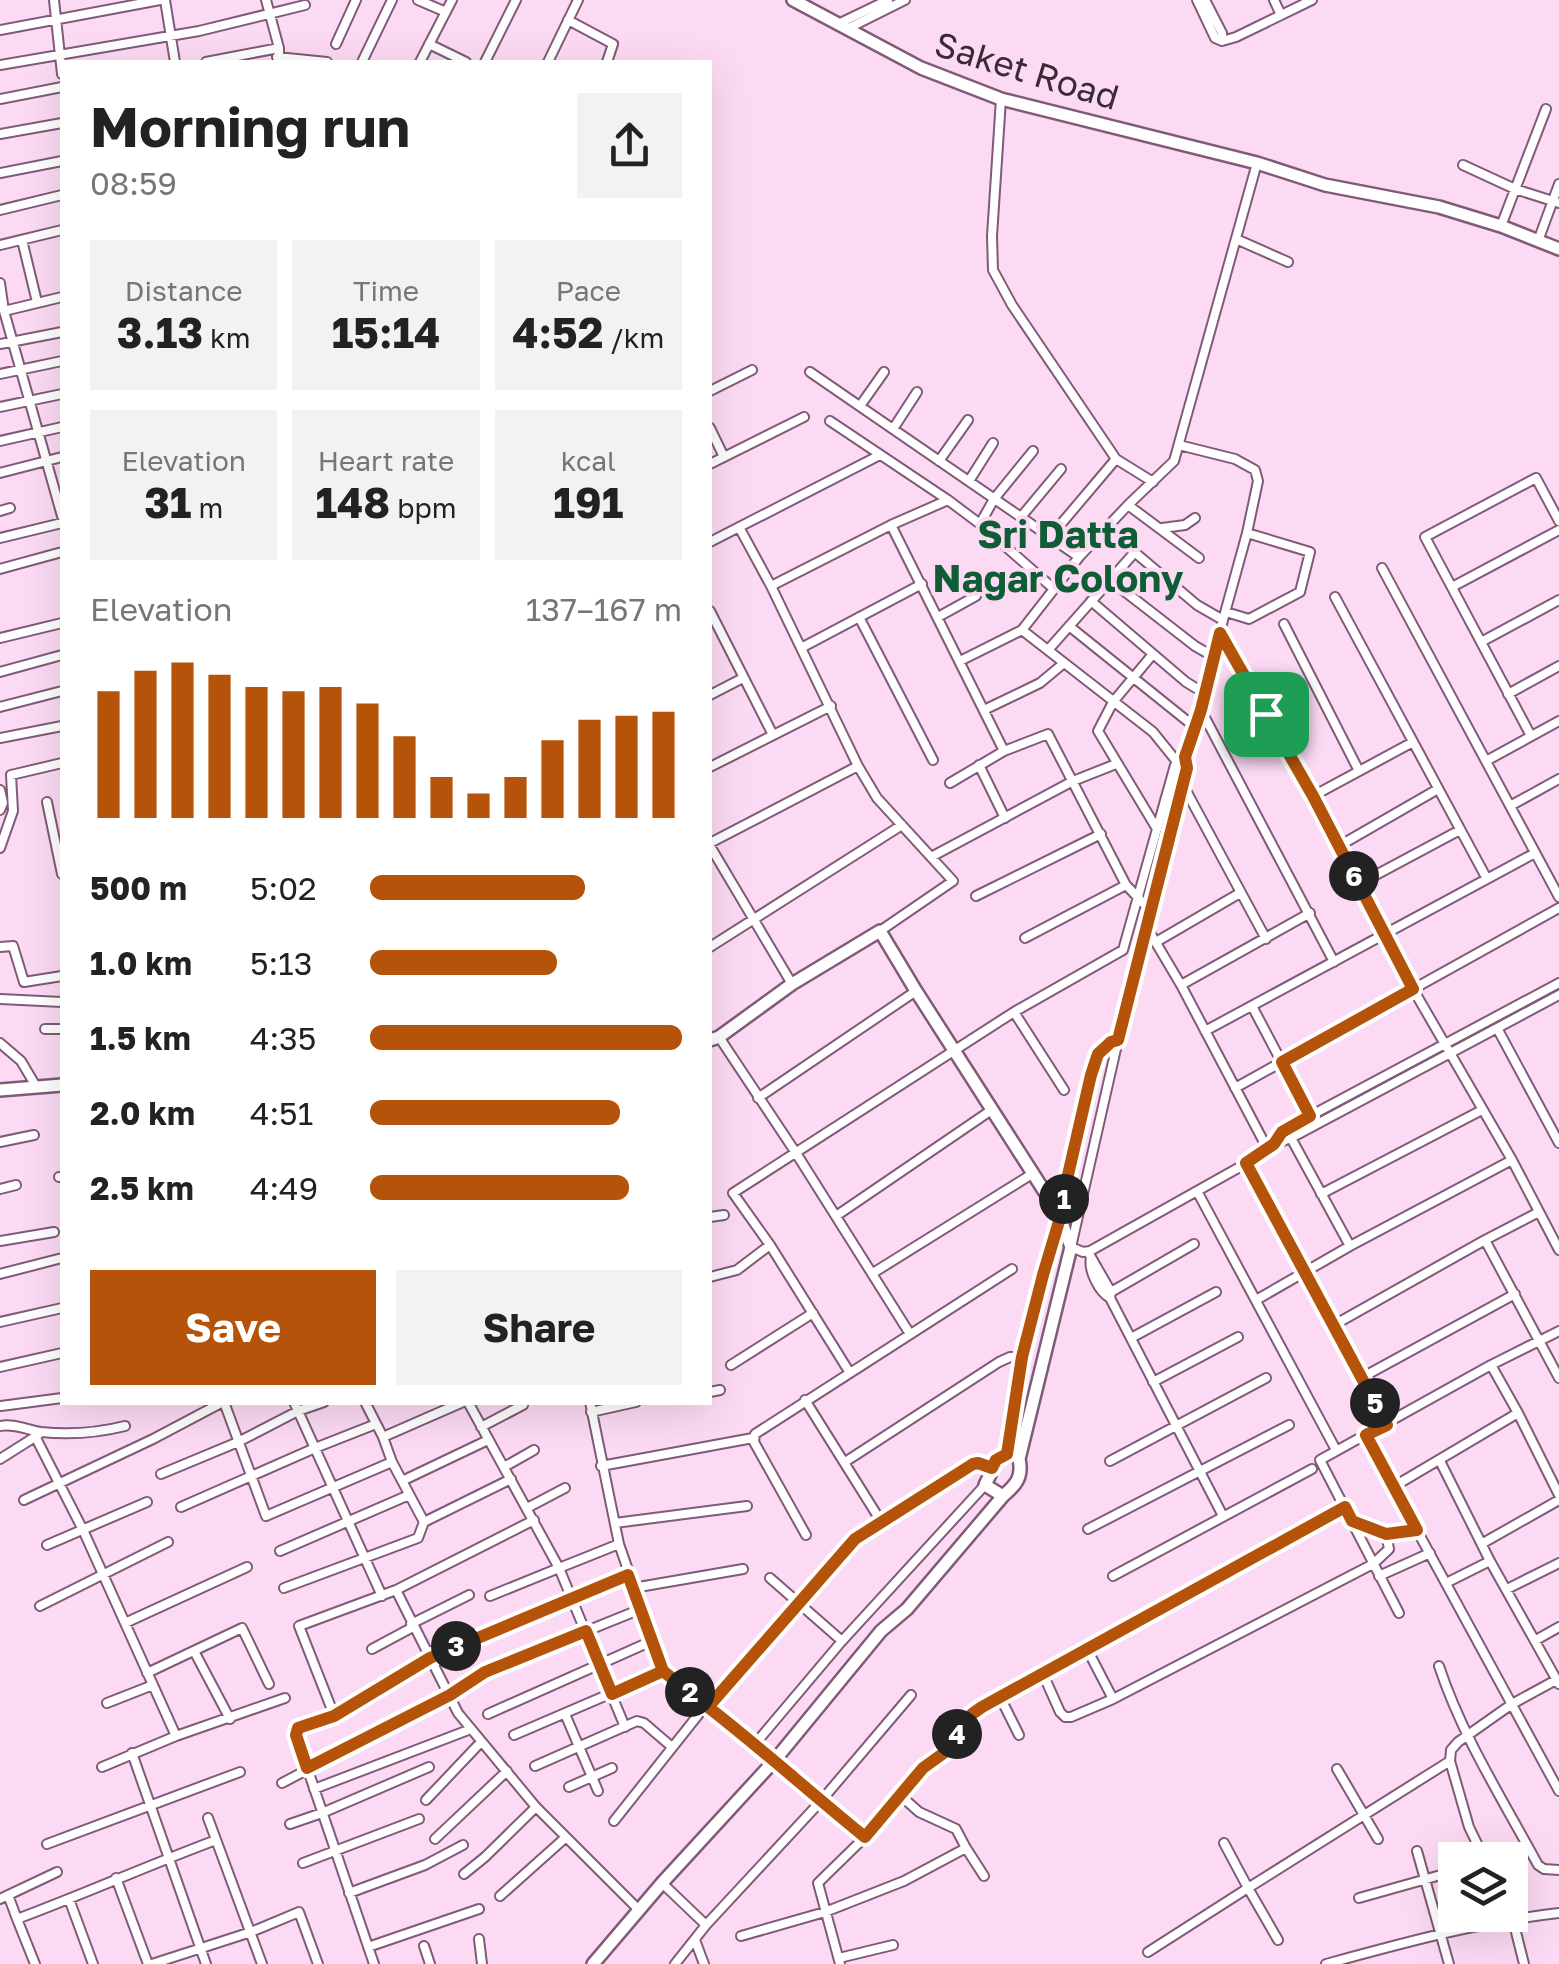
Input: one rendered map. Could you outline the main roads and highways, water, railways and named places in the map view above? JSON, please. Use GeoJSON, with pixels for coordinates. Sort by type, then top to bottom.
{"type":"FeatureCollection","features":[{"type":"Feature","properties":{"kind":"district","name":"Sri Datta Nagar Colony"},"geometry":{"type":"Point","coordinates":[1058,555]}}]}
